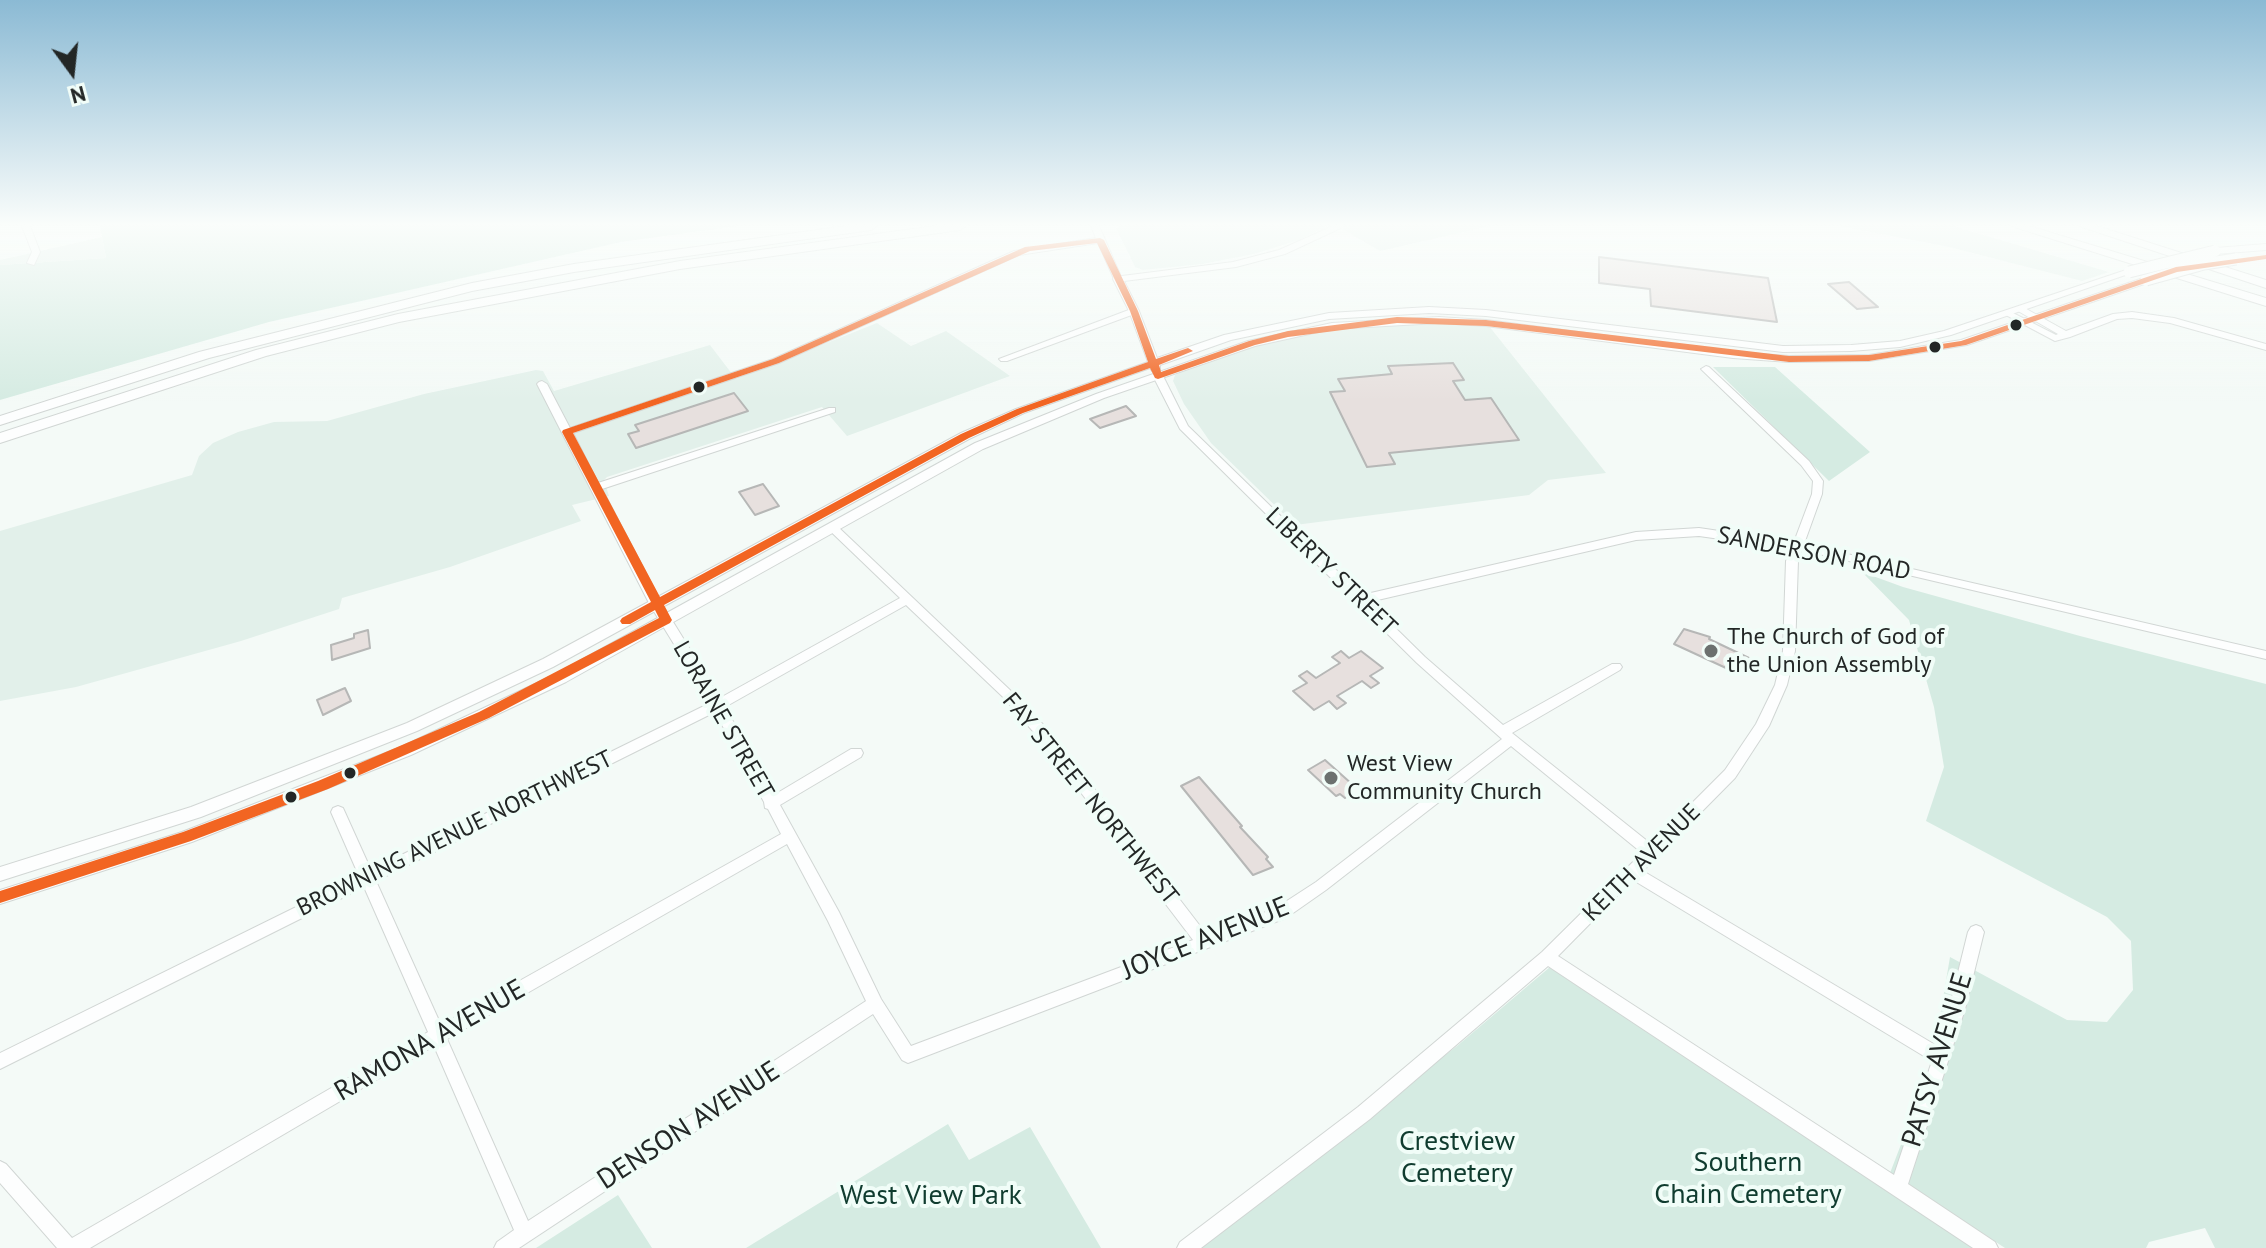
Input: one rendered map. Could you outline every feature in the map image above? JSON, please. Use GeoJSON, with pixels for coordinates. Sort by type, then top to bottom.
{"type":"FeatureCollection","features":[{"type":"Feature","properties":{"kind":"highway"},"geometry":{"type":"LineString","coordinates":[[0,410],[219,347],[487,284]]}},
{"type":"Feature","properties":{"kind":"highway"},"geometry":{"type":"LineString","coordinates":[[0,438],[261,353],[398,318],[578,284]]}},
{"type":"Feature","properties":{"kind":"highway"},"geometry":{"type":"LineString","coordinates":[[2208,284],[2266,302]]}},
{"type":"Feature","properties":{"kind":"highway"},"geometry":{"type":"LineString","coordinates":[[0,421],[204,355],[341,318]]}},
{"type":"Feature","properties":{"kind":"main road","name":"LIBERTY STREET"},"geometry":{"type":"LineString","coordinates":[[1121,284],[1156,369]]}},
{"type":"Feature","properties":{"kind":"main road"},"geometry":{"type":"LineString","coordinates":[[0,897],[186,837],[323,785],[484,715],[666,620],[979,446],[1254,330],[1306,319],[1384,311],[1486,313],[1783,349],[1900,344],[2008,314],[2093,284]]}},
{"type":"Feature","properties":{"kind":"main road"},"geometry":{"type":"LineString","coordinates":[[0,874],[180,817],[317,767],[474,699],[656,605],[965,436],[1020,411],[1156,369],[1288,334],[1397,320],[1486,323],[1789,359],[1869,358],[1963,343],[2134,284]]}},
{"type":"Feature","properties":{"kind":"main road"},"geometry":{"type":"LineString","coordinates":[[317,767],[323,785]]}},
{"type":"Feature","properties":{"kind":"street"},"geometry":{"type":"LineString","coordinates":[[567,432],[776,361],[947,284]]}},
{"type":"Feature","properties":{"kind":"street"},"geometry":{"type":"LineString","coordinates":[[2021,309],[2067,335]]}},
{"type":"Feature","properties":{"kind":"street"},"geometry":{"type":"LineString","coordinates":[[1004,359],[1134,311]]}},
{"type":"Feature","properties":{"kind":"street"},"geometry":{"type":"LineString","coordinates":[[2008,314],[2055,338],[2116,316],[2132,315],[2171,320],[2266,347]]}},
{"type":"Feature","properties":{"kind":"street","name":"LIBERTY STREET"},"geometry":{"type":"LineString","coordinates":[[1156,369],[1184,427],[1360,600],[1507,736],[1652,853]]}},
{"type":"Feature","properties":{"kind":"street","name":"KEITH AVENUE"},"geometry":{"type":"LineString","coordinates":[[1186,1248],[1364,1113],[1547,957],[1730,774],[1762,726],[1781,685],[1789,651],[1792,561],[1817,494],[1818,481],[1805,463],[1706,369]]}},
{"type":"Feature","properties":{"kind":"street","name":"LORAINE STREET"},"geometry":{"type":"LineString","coordinates":[[542,384],[656,605],[718,705],[834,917],[875,1004],[908,1055]]}},
{"type":"Feature","properties":{"kind":"street"},"geometry":{"type":"LineString","coordinates":[[597,487],[832,410]]}},
{"type":"Feature","properties":{"kind":"street","name":"FAY STREET NORTHWEST"},"geometry":{"type":"LineString","coordinates":[[832,527],[1007,694],[1049,740],[1204,943]]}},
{"type":"Feature","properties":{"kind":"street","name":"SANDERSON ROAD"},"geometry":{"type":"LineString","coordinates":[[1360,600],[1636,536],[1699,532],[1798,546],[2266,655]]}},
{"type":"Feature","properties":{"kind":"street","name":"BROWNING AVENUE NORTHWEST"},"geometry":{"type":"LineString","coordinates":[[0,1061],[718,705],[906,600]]}},
{"type":"Feature","properties":{"kind":"street","name":"JOYCE AVENUE"},"geometry":{"type":"LineString","coordinates":[[908,1055],[1281,913],[1315,890],[1507,736],[1616,667]]}},
{"type":"Feature","properties":{"kind":"street"},"geometry":{"type":"LineString","coordinates":[[770,804],[856,753]]}},
{"type":"Feature","properties":{"kind":"street"},"geometry":{"type":"LineString","coordinates":[[338,812],[525,1234]]}},
{"type":"Feature","properties":{"kind":"street","name":"RAMONA AVENUE"},"geometry":{"type":"LineString","coordinates":[[71,1248],[788,837]]}},
{"type":"Feature","properties":{"kind":"street"},"geometry":{"type":"LineString","coordinates":[[1634,873],[1942,1058]]}},
{"type":"Feature","properties":{"kind":"street","name":"PATSY AVENUE"},"geometry":{"type":"LineString","coordinates":[[1898,1188],[1942,1058],[1976,932]]}},
{"type":"Feature","properties":{"kind":"street"},"geometry":{"type":"LineString","coordinates":[[1547,957],[1989,1248]]}},
{"type":"Feature","properties":{"kind":"street","name":"DENSON AVENUE"},"geometry":{"type":"LineString","coordinates":[[503,1248],[875,1004]]}},
{"type":"Feature","properties":{"kind":"street"},"geometry":{"type":"LineString","coordinates":[[0,1170],[71,1248]]}},
{"type":"Feature","properties":{"kind":"shaded area"},"geometry":{"type":"Polygon","coordinates":[[[877,323],[911,346],[946,331],[1010,376],[847,436],[822,407],[607,477],[604,480],[609,496],[572,505],[581,521],[450,567],[342,598],[339,609],[241,641],[76,687],[0,701],[0,531],[192,475],[199,456],[213,443],[274,422],[327,421],[424,394],[536,370],[543,371],[554,391],[710,345],[736,379],[877,323]]]}},
{"type":"Feature","properties":{"kind":"shaded area"},"geometry":{"type":"Polygon","coordinates":[[[1425,323],[1489,326],[1606,473],[1548,480],[1529,495],[1295,525],[1211,443],[1184,404],[1173,381],[1175,375],[1184,370],[1296,335],[1425,323]]]}},
{"type":"Feature","properties":{"kind":"green space"},"geometry":{"type":"Polygon","coordinates":[[[0,284],[435,284],[269,322],[0,400],[0,284]]]}},
{"type":"Feature","properties":{"kind":"green space"},"geometry":{"type":"Polygon","coordinates":[[[1713,367],[1775,367],[1870,452],[1829,481],[1713,367]]]}},
{"type":"Feature","properties":{"kind":"green space"},"geometry":{"type":"Polygon","coordinates":[[[1862,572],[1903,587],[2266,684],[2266,1248],[2215,1248],[2205,1228],[2149,1242],[2146,1248],[2005,1248],[1890,1173],[1932,1064],[1950,957],[2067,1020],[2107,1022],[2133,990],[2131,941],[2107,917],[1926,821],[1944,767],[1934,707],[1909,620],[1862,572]]]}},
{"type":"Feature","properties":{"kind":"green space"},"geometry":{"type":"Polygon","coordinates":[[[1550,967],[1976,1248],[1196,1248],[1457,1046],[1550,967]]]}},
{"type":"Feature","properties":{"kind":"green space","name":"West View Park"},"geometry":{"type":"Polygon","coordinates":[[[948,1124],[969,1160],[1030,1127],[1101,1248],[746,1248],[948,1124]]]}},
{"type":"Feature","properties":{"kind":"green space"},"geometry":{"type":"Polygon","coordinates":[[[618,1195],[652,1248],[536,1248],[618,1195]]]}},
{"type":"Feature","properties":{"kind":"building"},"geometry":{"type":"Polygon","coordinates":[[[1610,284],[1769,284],[1777,322],[1651,306],[1650,289],[1610,284]]]}},
{"type":"Feature","properties":{"kind":"building"},"geometry":{"type":"Polygon","coordinates":[[[1828,284],[1852,284],[1878,307],[1857,309],[1828,284]]]}},
{"type":"Feature","properties":{"kind":"building"},"geometry":{"type":"Polygon","coordinates":[[[1453,363],[1464,380],[1453,381],[1465,400],[1491,398],[1519,440],[1389,453],[1395,464],[1367,467],[1330,392],[1345,391],[1338,379],[1392,374],[1388,366],[1453,363]]]}},
{"type":"Feature","properties":{"kind":"building"},"geometry":{"type":"Polygon","coordinates":[[[734,393],[748,411],[636,448],[628,434],[639,431],[635,425],[734,393]]]}},
{"type":"Feature","properties":{"kind":"building"},"geometry":{"type":"Polygon","coordinates":[[[1126,406],[1136,416],[1100,428],[1090,419],[1126,406]]]}},
{"type":"Feature","properties":{"kind":"building"},"geometry":{"type":"Polygon","coordinates":[[[763,484],[779,506],[755,515],[739,492],[763,484]]]}},
{"type":"Feature","properties":{"kind":"building","name":"The Church of God of the Union Assembly"},"geometry":{"type":"Polygon","coordinates":[[[1684,629],[1710,637],[1749,658],[1749,668],[1739,674],[1674,644],[1684,629]]]}},
{"type":"Feature","properties":{"kind":"building"},"geometry":{"type":"Polygon","coordinates":[[[368,630],[370,648],[332,660],[331,645],[368,630]]]}},
{"type":"Feature","properties":{"kind":"building"},"geometry":{"type":"Polygon","coordinates":[[[1341,651],[1349,658],[1361,651],[1383,668],[1370,676],[1379,683],[1371,688],[1362,681],[1337,696],[1346,703],[1337,709],[1329,701],[1314,710],[1293,691],[1307,683],[1299,676],[1307,671],[1316,678],[1340,663],[1332,657],[1341,651]]]}},
{"type":"Feature","properties":{"kind":"building"},"geometry":{"type":"Polygon","coordinates":[[[345,688],[351,701],[323,715],[317,700],[345,688]]]}},
{"type":"Feature","properties":{"kind":"building","name":"West View Community Church"},"geometry":{"type":"Polygon","coordinates":[[[1325,760],[1353,785],[1348,789],[1353,793],[1345,798],[1340,794],[1336,796],[1308,770],[1325,760]]]}},
{"type":"Feature","properties":{"kind":"building"},"geometry":{"type":"Polygon","coordinates":[[[1199,777],[1268,857],[1266,859],[1273,867],[1253,875],[1181,786],[1199,777]]]}},
{"type":"Feature","properties":{"kind":"transit line"},"geometry":{"type":"LineString","coordinates":[[0,897],[186,837],[323,785],[484,715],[666,620],[567,432],[776,361],[949,284]]}},
{"type":"Feature","properties":{"kind":"transit line"},"geometry":{"type":"LineString","coordinates":[[1121,284],[1158,376],[1252,343],[1288,334],[1397,320],[1486,323],[1789,359],[1869,358],[1963,343],[2134,284]]}},
{"type":"Feature","properties":{"kind":"transit line"},"geometry":{"type":"LineString","coordinates":[[626,621],[965,436],[1020,411],[1188,351]]}},
{"type":"Feature","properties":{"kind":"place","name":"The Church of God of the Union Assembly"},"geometry":{"type":"Point","coordinates":[1711,651]}},
{"type":"Feature","properties":{"kind":"place","name":"West View Community Church"},"geometry":{"type":"Point","coordinates":[1331,778]}},
{"type":"Feature","properties":{"kind":"park label","name":"Crestview Cemetery"},"geometry":{"type":"Point","coordinates":[1457,1158]}},
{"type":"Feature","properties":{"kind":"park label","name":"Southern Chain Cemetery"},"geometry":{"type":"Point","coordinates":[1748,1179]}}]}
